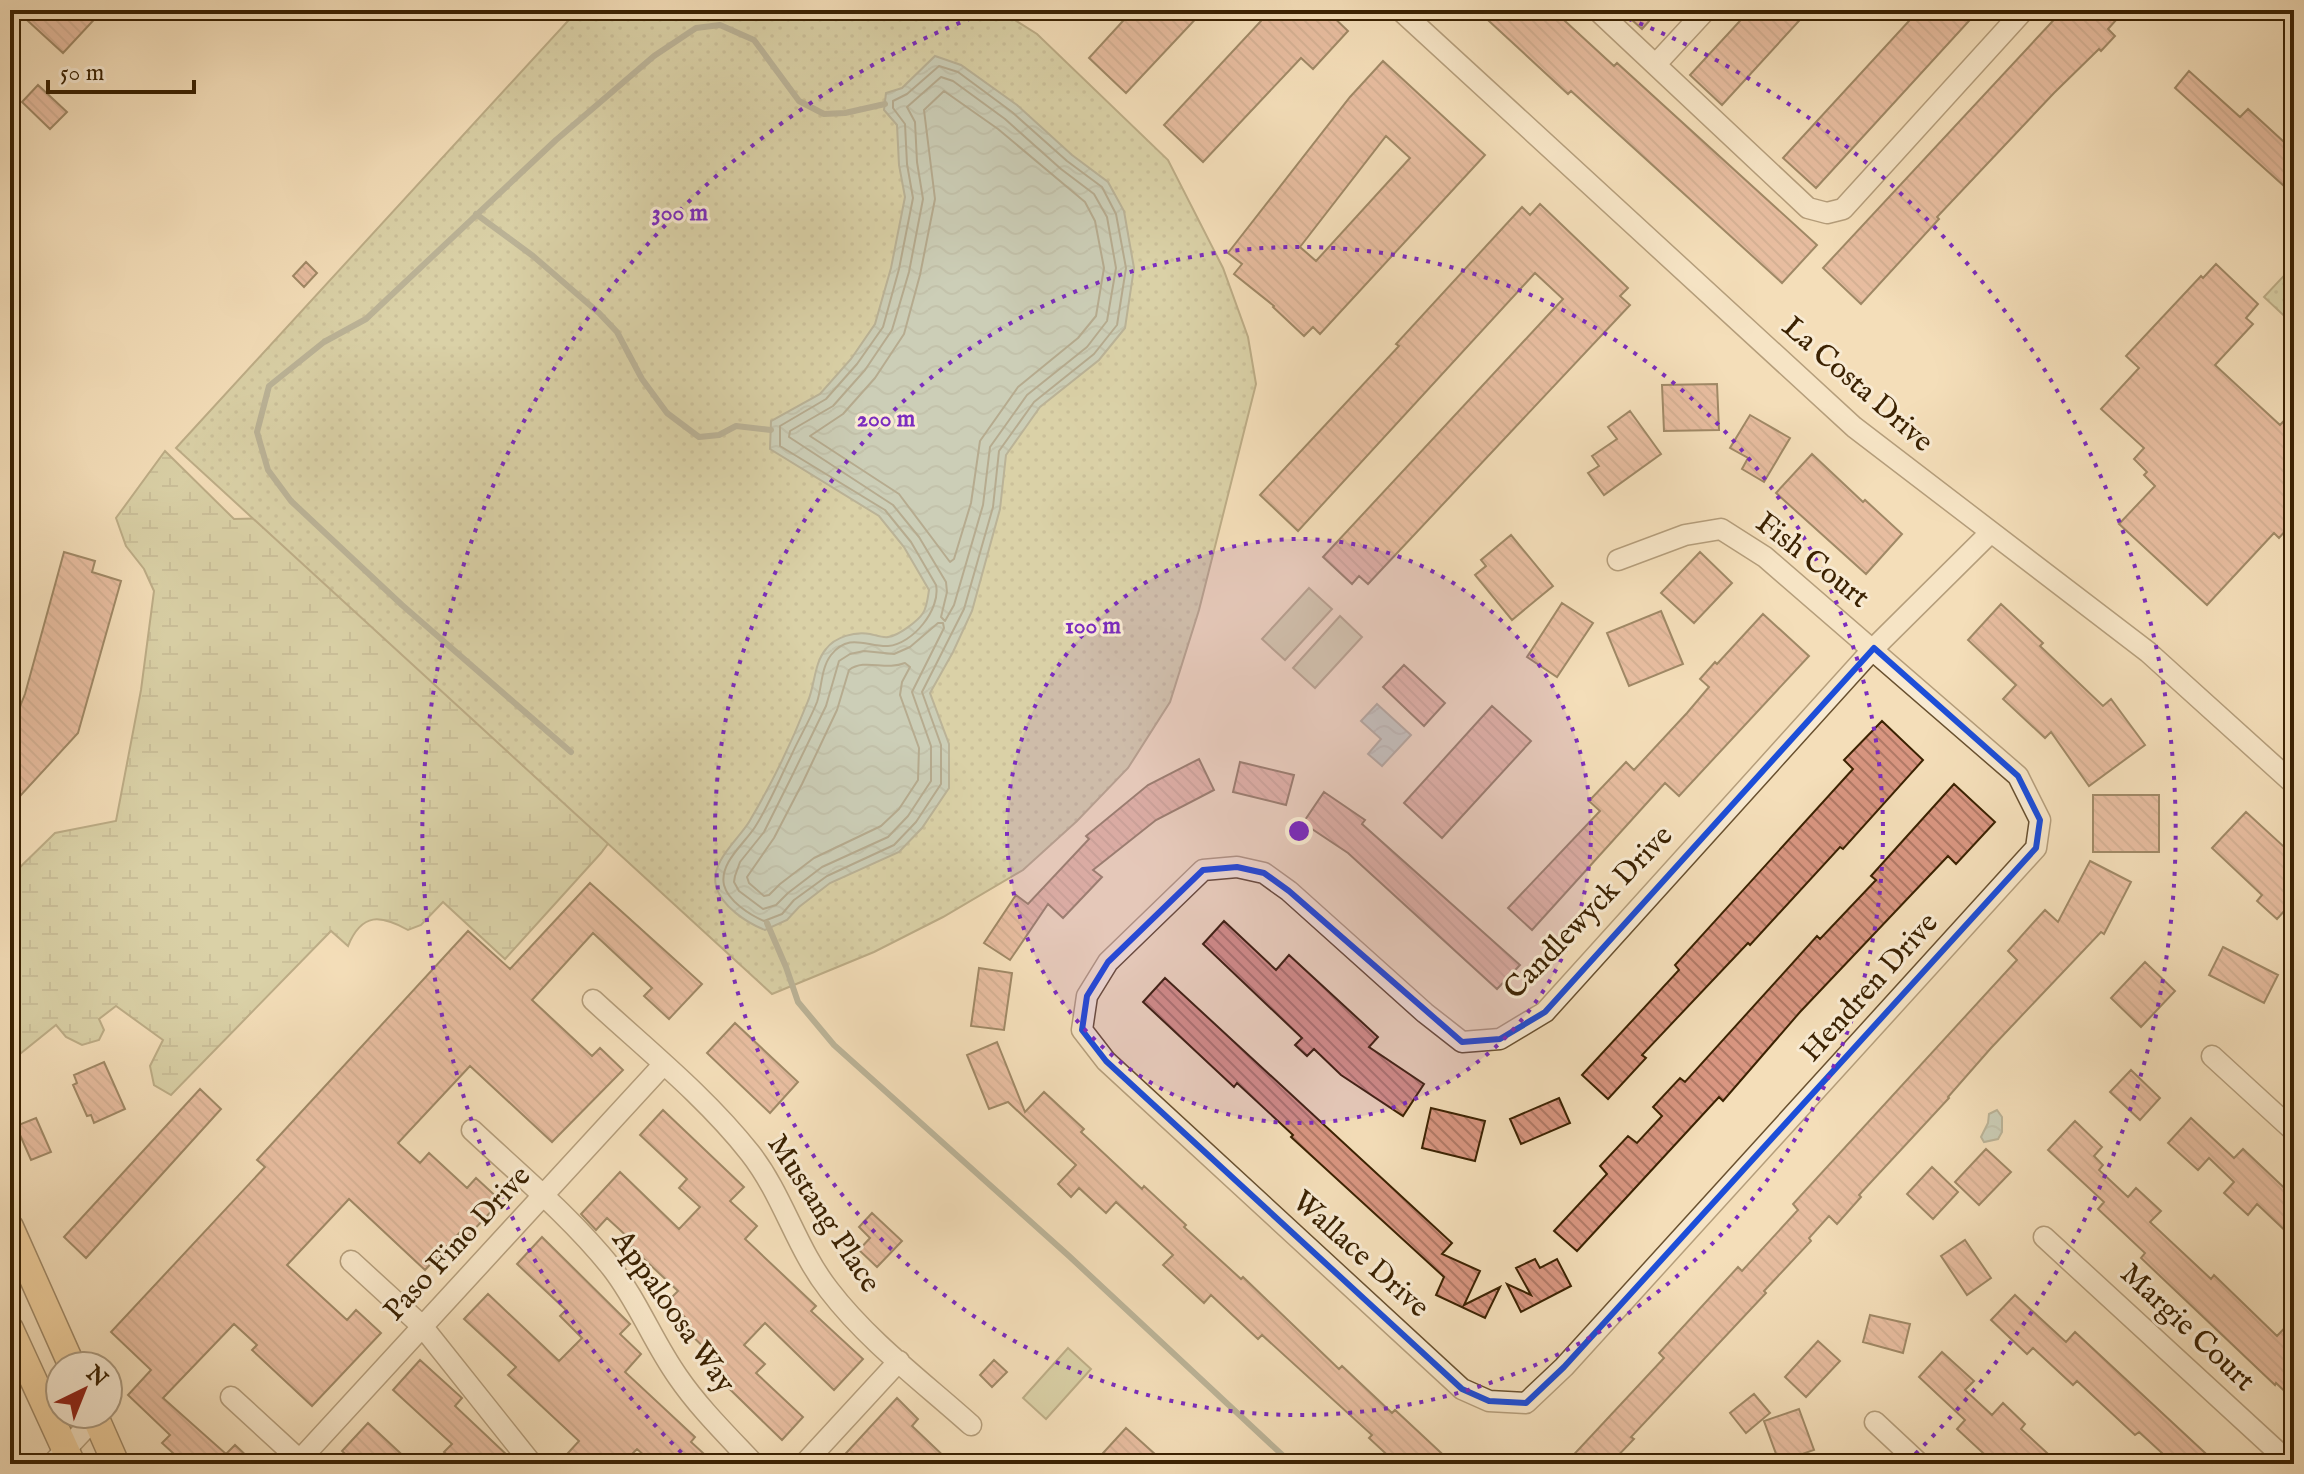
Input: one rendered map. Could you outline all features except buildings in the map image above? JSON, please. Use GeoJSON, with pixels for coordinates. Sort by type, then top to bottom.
{"type":"FeatureCollection","features":[{"type":"Feature","properties":{"kind":"main road"},"geometry":{"type":"LineString","coordinates":[[10,1227],[65,1350]]}},
{"type":"Feature","properties":{"kind":"main road"},"geometry":{"type":"LineString","coordinates":[[10,1329],[63,1459]]}},
{"type":"Feature","properties":{"kind":"main road"},"geometry":{"type":"LineString","coordinates":[[100,1430],[116,1464]]}},
{"type":"Feature","properties":{"kind":"street","name":"La Costa Drive"},"geometry":{"type":"LineString","coordinates":[[1400,10],[1854,427],[2148,652],[2294,784]]}},
{"type":"Feature","properties":{"kind":"street"},"geometry":{"type":"LineString","coordinates":[[1597,10],[1808,208],[1827,213],[1843,209],[2024,10]]}},
{"type":"Feature","properties":{"kind":"street"},"geometry":{"type":"LineString","coordinates":[[1656,64],[1706,10]]}},
{"type":"Feature","properties":{"kind":"street","name":"Fish Court"},"geometry":{"type":"LineString","coordinates":[[1618,560],[1685,535],[1721,529],[1765,557],[1874,648]]}},
{"type":"Feature","properties":{"kind":"street","name":"Candlewyck Drive"},"geometry":{"type":"LineString","coordinates":[[1130,1084],[1106,1061],[1082,1030],[1087,996],[1108,962],[1203,870],[1237,867],[1264,873],[1289,891],[1425,1013],[1462,1042],[1500,1039],[1545,1012],[1874,648],[1991,532]]}},
{"type":"Feature","properties":{"kind":"street","name":"Hendren Drive"},"geometry":{"type":"LineString","coordinates":[[1564,1367],[2036,848],[2040,820],[2018,776],[1874,648]]}},
{"type":"Feature","properties":{"kind":"street","name":"Mustang Place"},"geometry":{"type":"LineString","coordinates":[[593,1000],[717,1114],[767,1176],[799,1242],[829,1290],[899,1361],[971,1425]]}},
{"type":"Feature","properties":{"kind":"street"},"geometry":{"type":"LineString","coordinates":[[2212,1056],[2294,1131]]}},
{"type":"Feature","properties":{"kind":"street","name":"Paso Fino Drive"},"geometry":{"type":"LineString","coordinates":[[300,1463],[663,1065]]}},
{"type":"Feature","properties":{"kind":"street","name":"Wallace Drive"},"geometry":{"type":"LineString","coordinates":[[1130,1084],[1462,1389],[1489,1401],[1526,1403],[1564,1367]]}},
{"type":"Feature","properties":{"kind":"street","name":"Appaloosa Way"},"geometry":{"type":"LineString","coordinates":[[472,1130],[543,1196],[610,1266],[632,1296],[676,1374],[701,1408],[754,1464]]}},
{"type":"Feature","properties":{"kind":"street","name":"Margie Court"},"geometry":{"type":"LineString","coordinates":[[2044,1237],[2291,1464]]}},
{"type":"Feature","properties":{"kind":"street"},"geometry":{"type":"LineString","coordinates":[[351,1261],[422,1326],[532,1464]]}},
{"type":"Feature","properties":{"kind":"street"},"geometry":{"type":"LineString","coordinates":[[804,1464],[899,1361]]}},
{"type":"Feature","properties":{"kind":"street"},"geometry":{"type":"LineString","coordinates":[[231,1397],[300,1463]]}},
{"type":"Feature","properties":{"kind":"street"},"geometry":{"type":"LineString","coordinates":[[1875,1422],[1920,1464]]}},
{"type":"Feature","properties":{"kind":"street"},"geometry":{"type":"LineString","coordinates":[[63,1459],[84,1430]]}},
{"type":"Feature","properties":{"kind":"highlighted area"},"geometry":{"type":"Polygon","coordinates":[[[1874,648],[2018,776],[2040,820],[2036,848],[1564,1367],[1526,1403],[1489,1401],[1462,1389],[1106,1061],[1082,1030],[1087,996],[1108,962],[1203,870],[1237,867],[1264,873],[1289,891],[1462,1042],[1500,1039],[1545,1012],[1874,648]]]}},
{"type":"Feature","properties":{"kind":"green space"},"geometry":{"type":"Polygon","coordinates":[[[578,10],[999,10],[1037,34],[1168,160],[1223,268],[1248,337],[1256,384],[1199,610],[1170,702],[1128,768],[1077,821],[1023,870],[943,917],[874,952],[772,994],[176,448],[578,10]]]}},
{"type":"Feature","properties":{"kind":"green space"},"geometry":{"type":"Polygon","coordinates":[[[2294,265],[2294,325],[2264,297],[2294,265]]]}},
{"type":"Feature","properties":{"kind":"green space"},"geometry":{"type":"Polygon","coordinates":[[[165,451],[234,519],[278,518],[619,829],[505,959],[443,902],[421,925],[408,930],[389,921],[366,922],[353,935],[348,946],[331,931],[171,1095],[154,1085],[150,1066],[163,1040],[116,1006],[99,1019],[104,1030],[99,1040],[82,1045],[66,1037],[56,1025],[10,1062],[10,877],[55,833],[116,821],[141,690],[154,591],[144,569],[126,546],[116,518],[165,451]]]}},
{"type":"Feature","properties":{"kind":"green space"},"geometry":{"type":"Polygon","coordinates":[[[1309,588],[1332,609],[1285,660],[1262,639],[1309,588]]]}},
{"type":"Feature","properties":{"kind":"green space"},"geometry":{"type":"Polygon","coordinates":[[[1340,616],[1362,637],[1315,688],[1293,668],[1340,616]]]}},
{"type":"Feature","properties":{"kind":"green space"},"geometry":{"type":"Polygon","coordinates":[[[1068,1348],[1091,1369],[1046,1419],[1023,1398],[1068,1348]]]}},
{"type":"Feature","properties":{"kind":"water"},"geometry":{"type":"Polygon","coordinates":[[[935,56],[961,65],[1017,105],[1072,155],[1108,182],[1124,211],[1134,268],[1125,328],[1099,360],[1040,407],[1006,455],[1000,509],[972,611],[930,693],[949,744],[949,788],[922,828],[899,852],[830,883],[787,920],[765,930],[729,907],[719,893],[715,877],[721,860],[749,822],[781,763],[808,701],[822,655],[835,641],[846,636],[864,633],[886,637],[897,634],[920,616],[927,602],[929,590],[904,547],[879,516],[770,449],[771,421],[820,394],[851,359],[875,324],[891,268],[905,197],[899,165],[897,125],[884,110],[886,93],[902,88],[935,56]]]}},
{"type":"Feature","properties":{"kind":"water"},"geometry":{"type":"Polygon","coordinates":[[[1377,704],[1411,735],[1382,766],[1368,754],[1381,739],[1361,721],[1377,704]]]}},
{"type":"Feature","properties":{"kind":"water"},"geometry":{"type":"Polygon","coordinates":[[[1997,1110],[2002,1117],[2002,1132],[1998,1139],[1984,1142],[1981,1137],[1989,1114],[1997,1110]]]}},
{"type":"Feature","properties":{"kind":"waterway"},"geometry":{"type":"LineString","coordinates":[[571,752],[402,605],[291,501],[268,470],[257,432],[269,386],[324,342],[366,319],[556,140],[654,56],[696,28],[720,25],[754,40],[799,101],[824,114],[845,113],[885,104]]}},
{"type":"Feature","properties":{"kind":"waterway"},"geometry":{"type":"LineString","coordinates":[[476,214],[533,256],[599,313],[617,332],[642,379],[667,413],[699,437],[719,435],[736,426],[771,430]]}},
{"type":"Feature","properties":{"kind":"waterway"},"geometry":{"type":"LineString","coordinates":[[767,923],[798,1002],[834,1045],[1069,1256],[1292,1464]]}}]}
